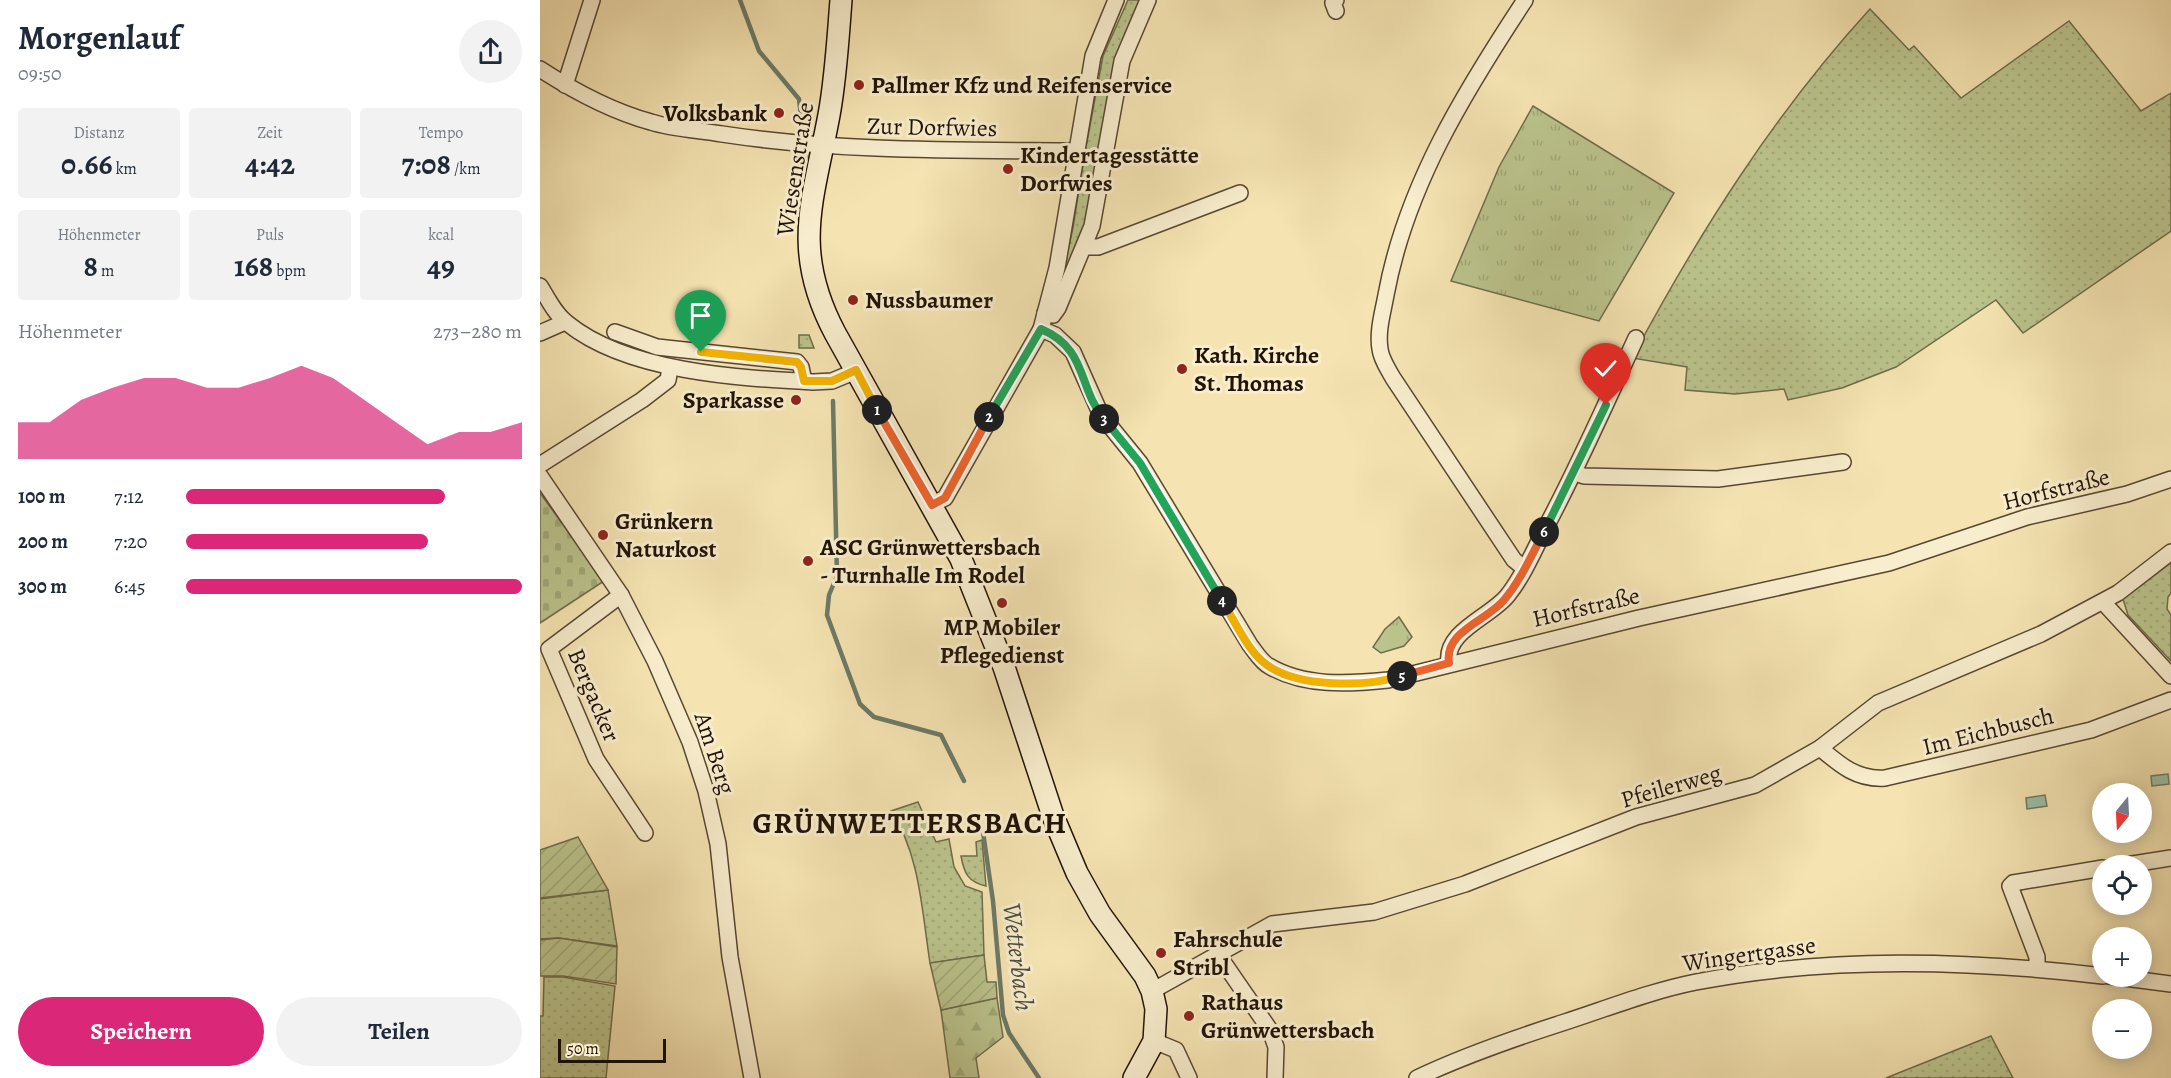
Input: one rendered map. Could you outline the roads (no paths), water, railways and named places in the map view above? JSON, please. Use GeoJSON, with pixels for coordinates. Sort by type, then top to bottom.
{"type":"FeatureCollection","features":[{"type":"Feature","properties":{"kind":"main road","name":"Wiesenstraße"},"geometry":{"type":"LineString","coordinates":[[841,0],[833,86],[809,216],[808,245],[811,272],[819,302],[962,559],[1021,713],[1053,816],[1070,859],[1100,914],[1145,976],[1152,991]]}},
{"type":"Feature","properties":{"kind":"main road"},"geometry":{"type":"LineString","coordinates":[[1134,1078],[1154,1041],[1156,1009],[1152,991]]}},
{"type":"Feature","properties":{"kind":"street"},"geometry":{"type":"LineString","coordinates":[[565,86],[592,0]]}},
{"type":"Feature","properties":{"kind":"street"},"geometry":{"type":"LineString","coordinates":[[932,505],[945,498],[1041,329],[1058,268],[1093,56],[1116,0]]}},
{"type":"Feature","properties":{"kind":"street"},"geometry":{"type":"LineString","coordinates":[[1045,313],[1053,315],[1058,308],[1092,226],[1122,61],[1149,0]]}},
{"type":"Feature","properties":{"kind":"street"},"geometry":{"type":"LineString","coordinates":[[1524,568],[1514,560],[1393,378],[1380,351],[1379,334],[1391,269],[1407,213],[1460,104],[1525,0]]}},
{"type":"Feature","properties":{"kind":"street","name":"Zur Dorfwies"},"geometry":{"type":"LineString","coordinates":[[540,69],[565,86],[620,112],[652,123],[756,139],[848,149],[1077,151]]}},
{"type":"Feature","properties":{"kind":"street"},"geometry":{"type":"LineString","coordinates":[[1085,247],[1098,247],[1240,193]]}},
{"type":"Feature","properties":{"kind":"street"},"geometry":{"type":"LineString","coordinates":[[540,286],[566,322],[607,347],[670,368],[804,381],[832,381],[856,370]]}},
{"type":"Feature","properties":{"kind":"street"},"geometry":{"type":"LineString","coordinates":[[540,333],[566,322]]}},
{"type":"Feature","properties":{"kind":"street","name":"Horfstraße"},"geometry":{"type":"LineString","coordinates":[[1041,329],[1055,335],[1073,351],[1101,415],[1140,463],[1214,589],[1250,645],[1267,665],[1311,681],[1364,683],[1388,680],[1449,663],[1639,618],[1878,565],[2027,517],[2127,494],[2171,480]]}},
{"type":"Feature","properties":{"kind":"street"},"geometry":{"type":"LineString","coordinates":[[615,332],[657,347],[797,362],[801,367],[804,381]]}},
{"type":"Feature","properties":{"kind":"street"},"geometry":{"type":"LineString","coordinates":[[1449,663],[1448,654],[1456,638],[1503,602],[1524,568],[1575,473],[1636,338]]}},
{"type":"Feature","properties":{"kind":"street"},"geometry":{"type":"LineString","coordinates":[[540,465],[650,394],[668,380],[670,368]]}},
{"type":"Feature","properties":{"kind":"street"},"geometry":{"type":"LineString","coordinates":[[1575,473],[1584,476],[1718,479],[1843,462]]}},
{"type":"Feature","properties":{"kind":"street","name":"Am Berg"},"geometry":{"type":"LineString","coordinates":[[540,476],[621,595],[672,696],[706,791],[718,844],[730,957],[752,1078]]}},
{"type":"Feature","properties":{"kind":"street","name":"Pfeilerweg"},"geometry":{"type":"LineString","coordinates":[[1152,991],[1272,924],[1374,912],[1465,884],[1636,817],[1755,786],[1820,748],[1878,703],[2041,634],[2103,602],[2171,552]]}},
{"type":"Feature","properties":{"kind":"street","name":"Bergacker"},"geometry":{"type":"LineString","coordinates":[[621,595],[549,649],[596,759],[645,834]]}},
{"type":"Feature","properties":{"kind":"street"},"geometry":{"type":"LineString","coordinates":[[2103,602],[2171,676]]}},
{"type":"Feature","properties":{"kind":"street","name":"Im Eichbusch"},"geometry":{"type":"LineString","coordinates":[[1820,748],[1843,768],[1872,779],[1885,778],[2091,730],[2171,700]]}},
{"type":"Feature","properties":{"kind":"street"},"geometry":{"type":"LineString","coordinates":[[2152,861],[2171,858]]}},
{"type":"Feature","properties":{"kind":"street"},"geometry":{"type":"LineString","coordinates":[[2037,968],[2037,957],[2010,886],[2013,883],[2092,870]]}},
{"type":"Feature","properties":{"kind":"street"},"geometry":{"type":"LineString","coordinates":[[1217,953],[1270,1030],[1276,1047],[1275,1078]]}},
{"type":"Feature","properties":{"kind":"street","name":"Wingertgasse"},"geometry":{"type":"LineString","coordinates":[[1417,1078],[1466,1055],[1657,992],[1696,982],[1808,966],[1928,964],[2037,968],[2092,975]]}},
{"type":"Feature","properties":{"kind":"street"},"geometry":{"type":"LineString","coordinates":[[2152,982],[2171,984]]}},
{"type":"Feature","properties":{"kind":"street"},"geometry":{"type":"LineString","coordinates":[[1154,1041],[1176,1050],[1190,1078]]}},
{"type":"Feature","properties":{"kind":"waterway","name":"Wetterbach"},"geometry":{"type":"LineString","coordinates":[[740,0],[759,51],[799,99],[803,133]]}},
{"type":"Feature","properties":{"kind":"waterway","name":"Wetterbach"},"geometry":{"type":"LineString","coordinates":[[833,401],[837,576],[829,595],[827,615],[860,704],[874,717],[941,735],[964,781]]}},
{"type":"Feature","properties":{"kind":"waterway","name":"Wetterbach"},"geometry":{"type":"LineString","coordinates":[[983,832],[993,901],[1003,1015],[1009,1033],[1039,1078]]}},
{"type":"Feature","properties":{"kind":"place","name":"Pallmer Kfz und Reifenservice"},"geometry":{"type":"Point","coordinates":[859,85]}},
{"type":"Feature","properties":{"kind":"place","name":"Volksbank"},"geometry":{"type":"Point","coordinates":[779,113]}},
{"type":"Feature","properties":{"kind":"place","name":"Kindertagesstätte Dorfwies"},"geometry":{"type":"Point","coordinates":[1008,169]}},
{"type":"Feature","properties":{"kind":"place","name":"Nussbaumer"},"geometry":{"type":"Point","coordinates":[853,300]}},
{"type":"Feature","properties":{"kind":"place","name":"Kath. Kirche St. Thomas"},"geometry":{"type":"Point","coordinates":[1182,369]}},
{"type":"Feature","properties":{"kind":"place","name":"Sparkasse"},"geometry":{"type":"Point","coordinates":[796,400]}},
{"type":"Feature","properties":{"kind":"place","name":"Grünkern Naturkost"},"geometry":{"type":"Point","coordinates":[603,535]}},
{"type":"Feature","properties":{"kind":"place","name":"ASC Grünwettersbach - Turnhalle Im Rodel"},"geometry":{"type":"Point","coordinates":[808,561]}},
{"type":"Feature","properties":{"kind":"place","name":"MP Mobiler Pflegedienst"},"geometry":{"type":"Point","coordinates":[1002,603]}},
{"type":"Feature","properties":{"kind":"place","name":"Fahrschule Stribl"},"geometry":{"type":"Point","coordinates":[1161,953]}},
{"type":"Feature","properties":{"kind":"place","name":"Rathaus Grünwettersbach"},"geometry":{"type":"Point","coordinates":[1189,1016]}},
{"type":"Feature","properties":{"kind":"district","name":"GRÜNWETTERSBACH"},"geometry":{"type":"Point","coordinates":[910,823]}}]}
